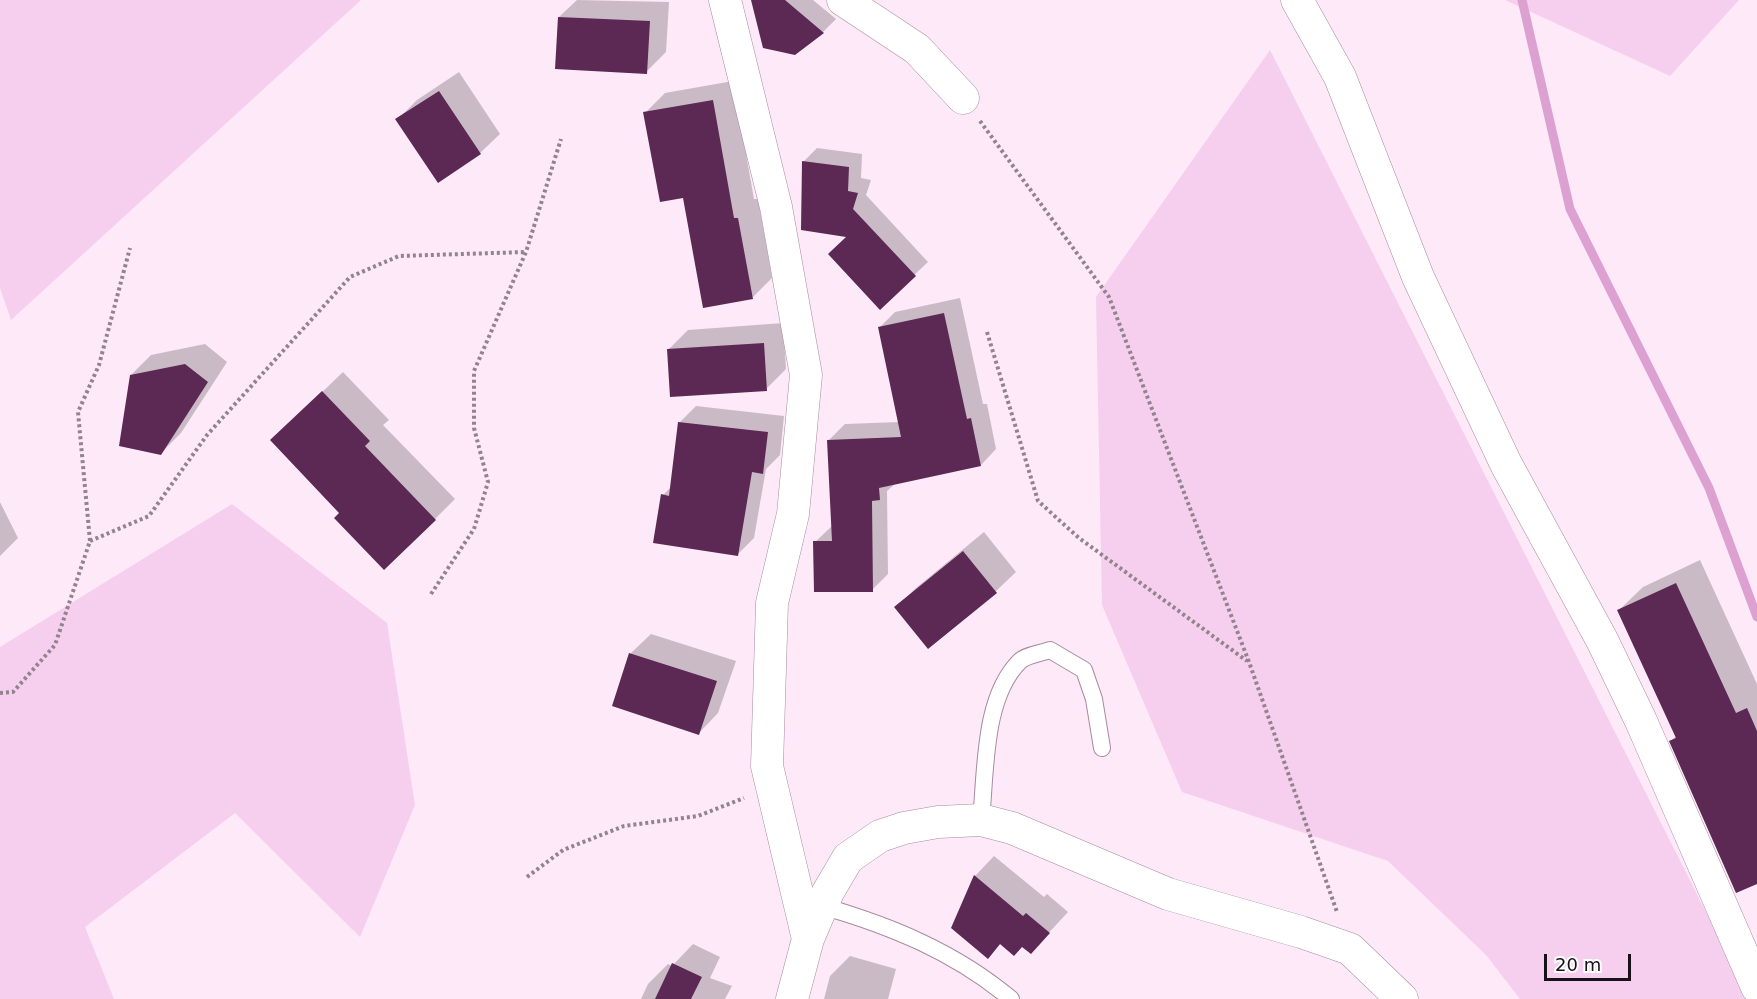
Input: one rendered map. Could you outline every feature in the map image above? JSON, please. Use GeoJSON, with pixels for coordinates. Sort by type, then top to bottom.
{"type":"FeatureCollection","features":[{"type":"Feature","properties":{"kind":"street"},"geometry":{"type":"LineString","coordinates":[[725,0],[776,207],[806,375],[793,514],[772,603],[767,766],[808,939]]}},
{"type":"Feature","properties":{"kind":"street"},"geometry":{"type":"LineString","coordinates":[[843,0],[917,49],[963,98]]}},
{"type":"Feature","properties":{"kind":"street"},"geometry":{"type":"LineString","coordinates":[[1298,0],[1340,77],[1418,277],[1506,464],[1602,640],[1641,721],[1757,987]]}},
{"type":"Feature","properties":{"kind":"street"},"geometry":{"type":"LineString","coordinates":[[792,999],[808,939],[822,906],[849,858],[880,836],[938,822],[981,820],[1012,828],[1168,894],[1300,932],[1350,949],[1392,993]]}},
{"type":"Feature","properties":{"kind":"lane"},"geometry":{"type":"LineString","coordinates":[[981,820],[989,726],[1001,690],[1021,659],[1050,650],[1084,670],[1094,699],[1102,748]]}},
{"type":"Feature","properties":{"kind":"lane"},"geometry":{"type":"LineString","coordinates":[[822,906],[893,929],[949,956],[989,981],[1011,999]]}},
{"type":"Feature","properties":{"kind":"path"},"geometry":{"type":"LineString","coordinates":[[963,98],[1109,297],[1249,662],[1350,949]]}},
{"type":"Feature","properties":{"kind":"path"},"geometry":{"type":"LineString","coordinates":[[431,594],[474,529],[488,482],[474,428],[474,370],[526,252],[561,139]]}},
{"type":"Feature","properties":{"kind":"path"},"geometry":{"type":"LineString","coordinates":[[0,693],[13,692],[55,645],[90,541],[78,412],[99,365],[130,248]]}},
{"type":"Feature","properties":{"kind":"path"},"geometry":{"type":"LineString","coordinates":[[90,541],[149,516],[207,435],[350,277],[399,256],[526,252]]}},
{"type":"Feature","properties":{"kind":"path"},"geometry":{"type":"LineString","coordinates":[[987,332],[1038,501],[1079,538],[1249,662]]}},
{"type":"Feature","properties":{"kind":"path"},"geometry":{"type":"LineString","coordinates":[[527,877],[562,850],[624,826],[698,816],[772,788]]}},
{"type":"Feature","properties":{"kind":"shaded area"},"geometry":{"type":"Polygon","coordinates":[[[0,0],[361,0],[11,320],[0,288],[0,0]]]}},
{"type":"Feature","properties":{"kind":"shaded area"},"geometry":{"type":"Polygon","coordinates":[[[1505,0],[1739,0],[1670,76],[1505,0]]]}},
{"type":"Feature","properties":{"kind":"shaded area"},"geometry":{"type":"Polygon","coordinates":[[[1270,50],[1750,999],[1520,999],[1486,955],[1388,861],[1182,792],[1102,605],[1096,297],[1270,50]]]}},
{"type":"Feature","properties":{"kind":"shaded area"},"geometry":{"type":"Polygon","coordinates":[[[232,504],[387,623],[415,805],[360,937],[235,813],[85,927],[114,999],[0,999],[0,647],[232,504]]]}},
{"type":"Feature","properties":{"kind":"building"},"geometry":{"type":"Polygon","coordinates":[[[751,0],[785,0],[824,33],[795,55],[763,48],[751,0]]]}},
{"type":"Feature","properties":{"kind":"building"},"geometry":{"type":"Polygon","coordinates":[[[558,17],[650,21],[647,74],[555,69],[558,17]]]}},
{"type":"Feature","properties":{"kind":"building"},"geometry":{"type":"Polygon","coordinates":[[[439,91],[481,154],[438,183],[395,119],[439,91]]]}},
{"type":"Feature","properties":{"kind":"building"},"geometry":{"type":"Polygon","coordinates":[[[713,100],[734,218],[738,218],[753,299],[703,308],[683,198],[660,202],[643,112],[713,100]]]}},
{"type":"Feature","properties":{"kind":"building"},"geometry":{"type":"Polygon","coordinates":[[[802,161],[849,167],[848,191],[858,193],[853,209],[916,276],[880,310],[828,254],[846,237],[801,230],[802,161]]]}},
{"type":"Feature","properties":{"kind":"building"},"geometry":{"type":"Polygon","coordinates":[[[944,313],[967,419],[971,418],[981,466],[879,488],[880,500],[872,501],[873,592],[814,592],[813,541],[832,541],[827,440],[901,437],[878,327],[944,313]]]}},
{"type":"Feature","properties":{"kind":"building"},"geometry":{"type":"Polygon","coordinates":[[[764,343],[767,391],[670,397],[667,349],[764,343]]]}},
{"type":"Feature","properties":{"kind":"building"},"geometry":{"type":"Polygon","coordinates":[[[185,364],[208,382],[161,455],[119,446],[130,375],[185,364]]]}},
{"type":"Feature","properties":{"kind":"building"},"geometry":{"type":"Polygon","coordinates":[[[322,391],[370,441],[365,446],[436,520],[384,570],[334,518],[339,513],[270,440],[322,391]]]}},
{"type":"Feature","properties":{"kind":"building"},"geometry":{"type":"Polygon","coordinates":[[[678,422],[768,432],[763,474],[752,472],[738,556],[653,543],[661,494],[669,496],[678,422]]]}},
{"type":"Feature","properties":{"kind":"building"},"geometry":{"type":"Polygon","coordinates":[[[963,551],[997,593],[928,649],[894,607],[963,551]]]}},
{"type":"Feature","properties":{"kind":"building"},"geometry":{"type":"Polygon","coordinates":[[[1676,583],[1736,713],[1747,708],[1757,731],[1757,884],[1736,893],[1669,741],[1676,738],[1617,610],[1676,583]]]}},
{"type":"Feature","properties":{"kind":"building"},"geometry":{"type":"Polygon","coordinates":[[[629,653],[717,681],[699,735],[612,706],[629,653]]]}},
{"type":"Feature","properties":{"kind":"building"},"geometry":{"type":"Polygon","coordinates":[[[974,875],[1023,916],[1026,913],[1050,933],[1031,954],[1022,947],[1014,956],[1000,944],[988,959],[951,928],[974,875]]]}},
{"type":"Feature","properties":{"kind":"building"},"geometry":{"type":"Polygon","coordinates":[[[672,963],[702,977],[691,999],[655,999],[672,963]]]}},
{"type":"Feature","properties":{"kind":"waterway"},"geometry":{"type":"LineString","coordinates":[[1522,0],[1570,209],[1709,488],[1757,617]]}}]}
